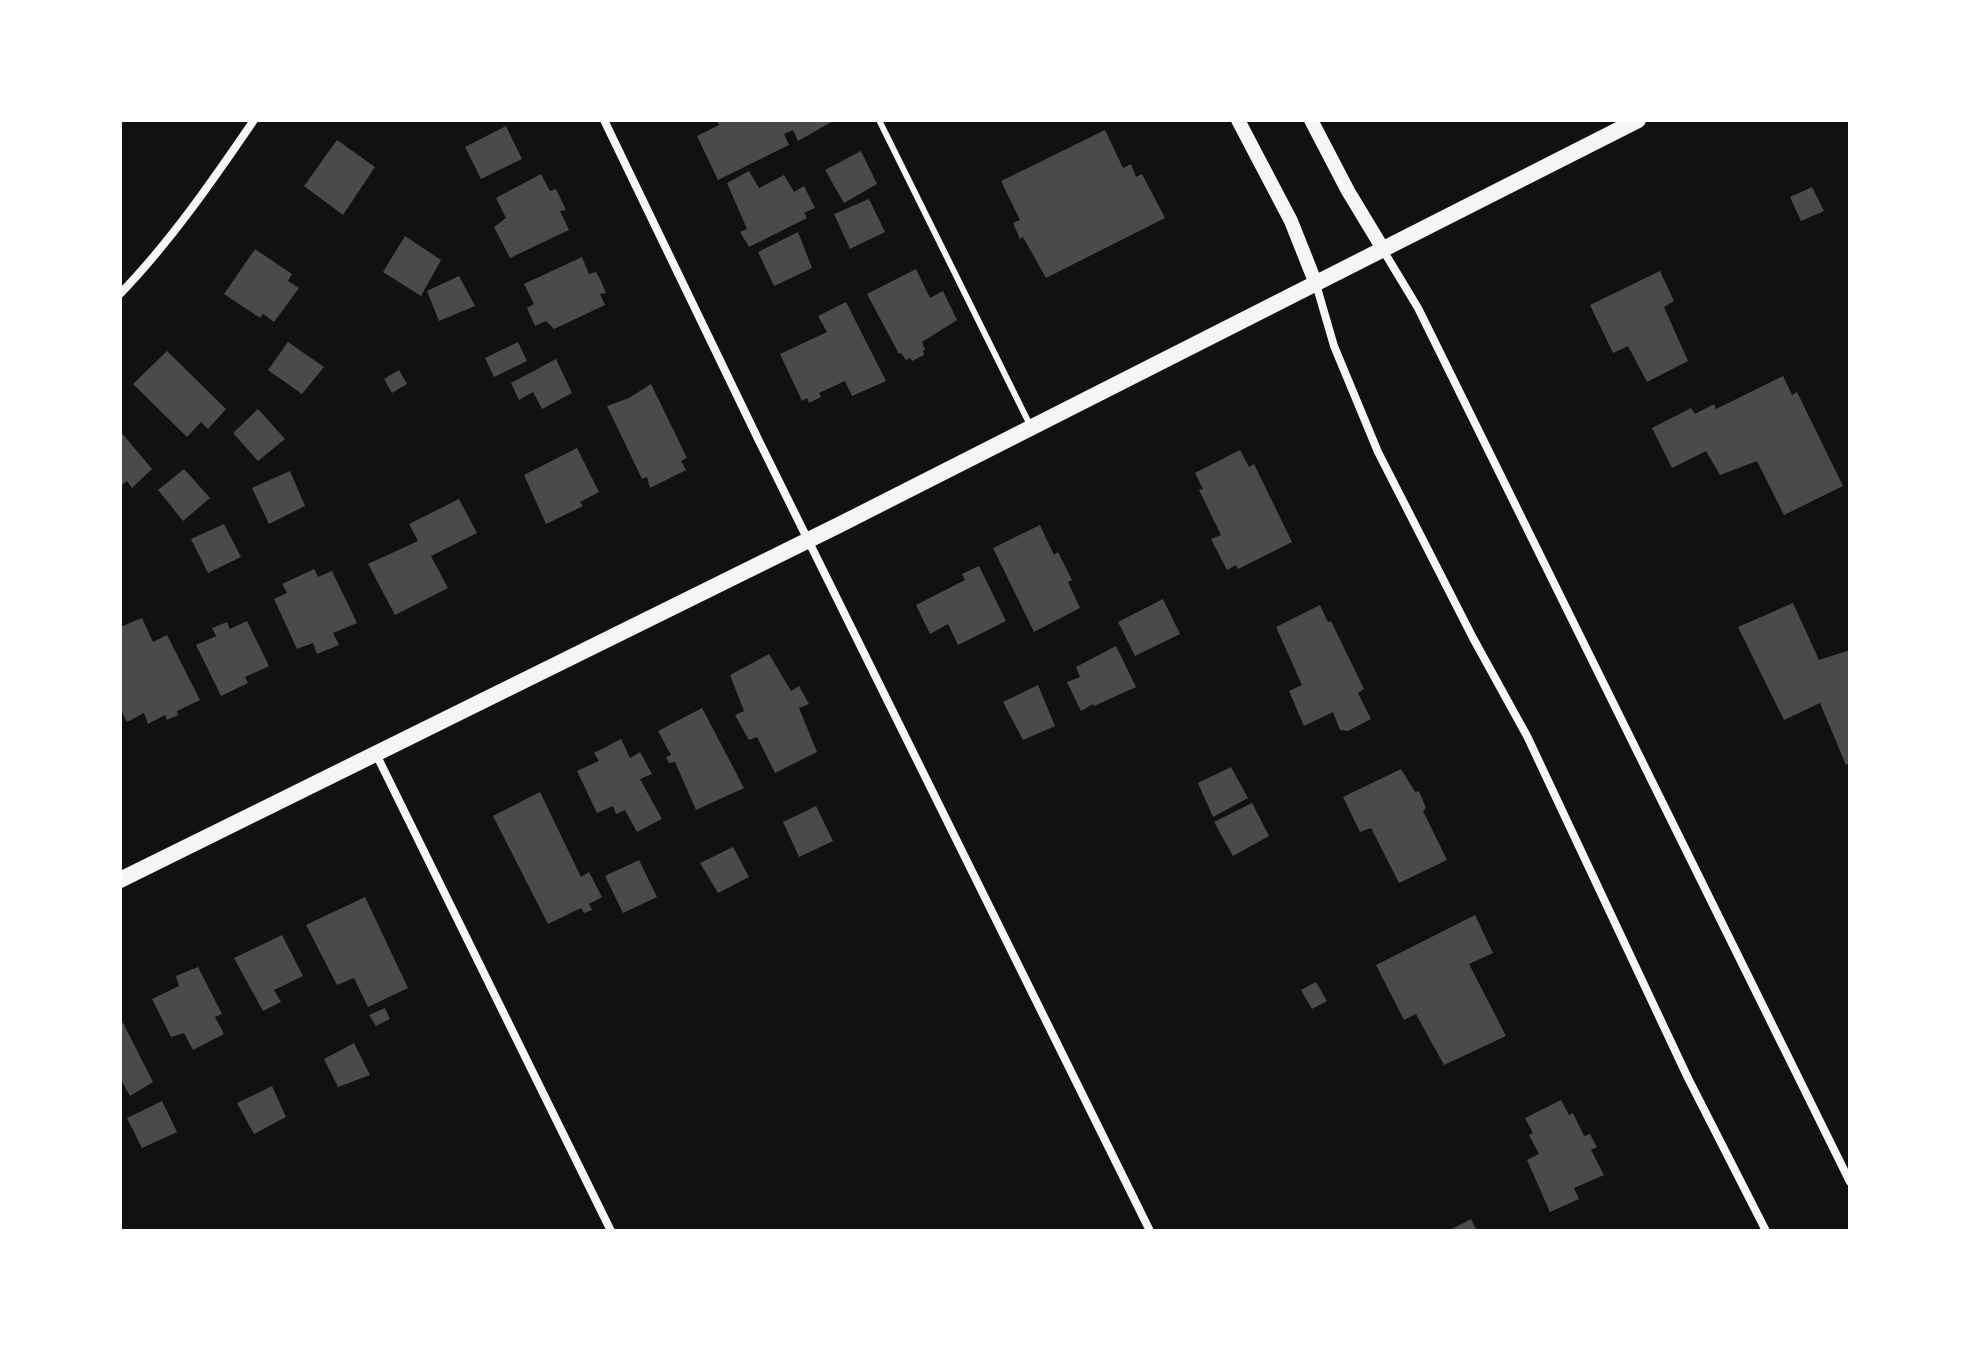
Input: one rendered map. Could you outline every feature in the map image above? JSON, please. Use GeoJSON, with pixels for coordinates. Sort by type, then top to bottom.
{"type":"FeatureCollection","features":[{"type":"Feature","properties":{"kind":"main road"},"geometry":{"type":"LineString","coordinates":[[120,880],[809,539],[1638,120]]}},
{"type":"Feature","properties":{"kind":"street"},"geometry":{"type":"LineString","coordinates":[[120,294],[148,265],[179,225],[254,120]]}},
{"type":"Feature","properties":{"kind":"street"},"geometry":{"type":"LineString","coordinates":[[604,120],[1150,1231]]}},
{"type":"Feature","properties":{"kind":"street"},"geometry":{"type":"LineString","coordinates":[[1238,120],[1291,221],[1316,284],[1334,346],[1378,452],[1527,736],[1688,1078],[1766,1231]]}},
{"type":"Feature","properties":{"kind":"street"},"geometry":{"type":"LineString","coordinates":[[1311,120],[1348,191],[1418,308],[1850,1182]]}},
{"type":"Feature","properties":{"kind":"street"},"geometry":{"type":"LineString","coordinates":[[376,753],[611,1231]]}},
{"type":"Feature","properties":{"kind":"lane"},"geometry":{"type":"LineString","coordinates":[[879,120],[1031,426]]}},
{"type":"Feature","properties":{"kind":"building"},"geometry":{"type":"Polygon","coordinates":[[[717,120],[835,120],[798,141],[793,130],[784,134],[789,145],[718,180],[697,136],[719,125],[717,120]]]}},
{"type":"Feature","properties":{"kind":"building"},"geometry":{"type":"Polygon","coordinates":[[[506,126],[522,159],[481,179],[465,147],[506,126]]]}},
{"type":"Feature","properties":{"kind":"building"},"geometry":{"type":"Polygon","coordinates":[[[1105,130],[1123,168],[1131,164],[1136,177],[1142,174],[1165,218],[1046,278],[1023,237],[1020,239],[1013,223],[1020,220],[1001,181],[1105,130]]]}},
{"type":"Feature","properties":{"kind":"building"},"geometry":{"type":"Polygon","coordinates":[[[337,140],[375,167],[343,215],[304,186],[337,140]]]}},
{"type":"Feature","properties":{"kind":"building"},"geometry":{"type":"Polygon","coordinates":[[[861,151],[877,184],[844,203],[825,170],[861,151]]]}},
{"type":"Feature","properties":{"kind":"building"},"geometry":{"type":"Polygon","coordinates":[[[749,171],[759,188],[784,175],[794,192],[804,186],[815,208],[804,213],[807,218],[749,247],[740,232],[747,229],[727,183],[749,171]]]}},
{"type":"Feature","properties":{"kind":"building"},"geometry":{"type":"Polygon","coordinates":[[[541,174],[550,191],[556,189],[566,210],[560,211],[569,230],[510,258],[494,227],[506,218],[496,198],[541,174]]]}},
{"type":"Feature","properties":{"kind":"building"},"geometry":{"type":"Polygon","coordinates":[[[1812,187],[1824,211],[1801,221],[1790,197],[1812,187]]]}},
{"type":"Feature","properties":{"kind":"building"},"geometry":{"type":"Polygon","coordinates":[[[869,199],[885,232],[850,249],[834,214],[869,199]]]}},
{"type":"Feature","properties":{"kind":"building"},"geometry":{"type":"Polygon","coordinates":[[[798,232],[812,268],[774,286],[758,252],[798,232]]]}},
{"type":"Feature","properties":{"kind":"building"},"geometry":{"type":"Polygon","coordinates":[[[405,236],[441,260],[421,296],[383,272],[405,236]]]}},
{"type":"Feature","properties":{"kind":"building"},"geometry":{"type":"Polygon","coordinates":[[[255,249],[292,274],[288,281],[299,288],[274,322],[263,314],[260,318],[224,294],[255,249]]]}},
{"type":"Feature","properties":{"kind":"building"},"geometry":{"type":"Polygon","coordinates":[[[582,257],[589,274],[596,272],[600,279],[606,293],[600,294],[605,305],[554,329],[546,321],[535,326],[527,308],[534,304],[524,284],[582,257]]]}},
{"type":"Feature","properties":{"kind":"building"},"geometry":{"type":"Polygon","coordinates":[[[916,269],[930,298],[943,291],[957,320],[922,342],[924,355],[912,361],[899,354],[867,294],[916,269]]]}},
{"type":"Feature","properties":{"kind":"building"},"geometry":{"type":"Polygon","coordinates":[[[1660,271],[1674,301],[1664,307],[1688,361],[1647,382],[1628,346],[1613,353],[1590,305],[1660,271]]]}},
{"type":"Feature","properties":{"kind":"building"},"geometry":{"type":"Polygon","coordinates":[[[459,276],[475,306],[439,321],[427,291],[459,276]]]}},
{"type":"Feature","properties":{"kind":"building"},"geometry":{"type":"Polygon","coordinates":[[[846,302],[886,381],[852,396],[845,381],[819,393],[821,397],[809,403],[807,398],[802,401],[780,354],[827,332],[818,316],[846,302]]]}},
{"type":"Feature","properties":{"kind":"building"},"geometry":{"type":"Polygon","coordinates":[[[288,342],[324,367],[302,394],[268,370],[288,342]]]}},
{"type":"Feature","properties":{"kind":"building"},"geometry":{"type":"Polygon","coordinates":[[[518,342],[527,361],[494,377],[485,358],[518,342]]]}},
{"type":"Feature","properties":{"kind":"building"},"geometry":{"type":"Polygon","coordinates":[[[167,351],[226,409],[208,429],[201,422],[187,437],[133,384],[167,351]]]}},
{"type":"Feature","properties":{"kind":"building"},"geometry":{"type":"Polygon","coordinates":[[[556,359],[572,393],[542,409],[533,392],[519,400],[511,383],[556,359]]]}},
{"type":"Feature","properties":{"kind":"building"},"geometry":{"type":"Polygon","coordinates":[[[399,370],[407,384],[392,393],[384,379],[399,370]]]}},
{"type":"Feature","properties":{"kind":"building"},"geometry":{"type":"Polygon","coordinates":[[[1783,376],[1792,395],[1797,392],[1843,486],[1784,515],[1757,461],[1720,475],[1706,451],[1672,468],[1652,428],[1691,408],[1695,414],[1714,404],[1716,409],[1783,376]]]}},
{"type":"Feature","properties":{"kind":"building"},"geometry":{"type":"Polygon","coordinates":[[[651,384],[687,458],[681,461],[686,470],[650,488],[647,477],[642,479],[607,406],[629,398],[651,384]]]}},
{"type":"Feature","properties":{"kind":"building"},"geometry":{"type":"Polygon","coordinates":[[[258,409],[285,439],[258,461],[233,433],[258,409]]]}},
{"type":"Feature","properties":{"kind":"building"},"geometry":{"type":"Polygon","coordinates":[[[120,431],[152,469],[132,488],[127,481],[120,486],[120,431]]]}},
{"type":"Feature","properties":{"kind":"building"},"geometry":{"type":"Polygon","coordinates":[[[577,448],[599,492],[580,502],[583,506],[546,524],[524,475],[577,448]]]}},
{"type":"Feature","properties":{"kind":"building"},"geometry":{"type":"Polygon","coordinates":[[[1240,450],[1249,467],[1254,464],[1292,542],[1238,569],[1236,565],[1227,570],[1211,539],[1221,535],[1199,490],[1203,489],[1195,473],[1240,450]]]}},
{"type":"Feature","properties":{"kind":"building"},"geometry":{"type":"Polygon","coordinates":[[[184,469],[210,498],[183,521],[158,490],[184,469]]]}},
{"type":"Feature","properties":{"kind":"building"},"geometry":{"type":"Polygon","coordinates":[[[290,471],[305,506],[269,524],[252,488],[290,471]]]}},
{"type":"Feature","properties":{"kind":"building"},"geometry":{"type":"Polygon","coordinates":[[[459,499],[477,533],[431,556],[448,588],[395,615],[368,564],[418,541],[409,524],[459,499]]]}},
{"type":"Feature","properties":{"kind":"building"},"geometry":{"type":"Polygon","coordinates":[[[224,524],[241,557],[208,573],[191,539],[224,524]]]}},
{"type":"Feature","properties":{"kind":"building"},"geometry":{"type":"Polygon","coordinates":[[[1040,525],[1054,555],[1058,552],[1072,580],[1068,582],[1080,608],[1034,632],[993,548],[1040,525]]]}},
{"type":"Feature","properties":{"kind":"building"},"geometry":{"type":"Polygon","coordinates":[[[979,566],[1006,621],[958,645],[948,624],[930,634],[916,605],[965,580],[962,574],[979,566]]]}},
{"type":"Feature","properties":{"kind":"building"},"geometry":{"type":"Polygon","coordinates":[[[314,569],[318,577],[332,571],[357,623],[333,633],[339,645],[317,654],[313,643],[297,649],[274,599],[287,593],[282,584],[314,569]]]}},
{"type":"Feature","properties":{"kind":"building"},"geometry":{"type":"Polygon","coordinates":[[[1163,599],[1180,634],[1135,656],[1118,622],[1163,599]]]}},
{"type":"Feature","properties":{"kind":"building"},"geometry":{"type":"Polygon","coordinates":[[[1793,603],[1819,660],[1850,650],[1850,763],[1846,765],[1820,703],[1784,720],[1738,627],[1793,603]]]}},
{"type":"Feature","properties":{"kind":"building"},"geometry":{"type":"Polygon","coordinates":[[[1320,605],[1364,689],[1358,693],[1371,719],[1348,731],[1340,730],[1333,712],[1304,726],[1289,691],[1302,685],[1276,627],[1320,605]]]}},
{"type":"Feature","properties":{"kind":"building"},"geometry":{"type":"Polygon","coordinates":[[[142,618],[153,642],[167,635],[200,700],[177,711],[178,715],[167,720],[165,715],[148,724],[144,713],[127,722],[120,708],[120,627],[142,618]]]}},
{"type":"Feature","properties":{"kind":"building"},"geometry":{"type":"Polygon","coordinates":[[[247,621],[269,666],[245,677],[248,683],[221,696],[196,645],[216,636],[212,628],[227,622],[230,629],[247,621]]]}},
{"type":"Feature","properties":{"kind":"building"},"geometry":{"type":"Polygon","coordinates":[[[1116,646],[1136,687],[1081,711],[1067,682],[1080,677],[1076,667],[1116,646]]]}},
{"type":"Feature","properties":{"kind":"building"},"geometry":{"type":"Polygon","coordinates":[[[769,654],[791,691],[799,686],[809,704],[799,708],[817,752],[775,773],[757,737],[749,740],[735,715],[744,711],[730,675],[769,654]]]}},
{"type":"Feature","properties":{"kind":"building"},"geometry":{"type":"Polygon","coordinates":[[[1038,685],[1055,726],[1023,740],[1003,702],[1038,685]]]}},
{"type":"Feature","properties":{"kind":"building"},"geometry":{"type":"Polygon","coordinates":[[[702,708],[744,788],[696,810],[675,762],[669,763],[666,757],[671,755],[658,731],[702,708]]]}},
{"type":"Feature","properties":{"kind":"building"},"geometry":{"type":"Polygon","coordinates":[[[621,739],[630,758],[640,752],[652,774],[640,779],[662,819],[637,832],[625,810],[616,814],[613,806],[597,813],[577,771],[599,761],[594,753],[621,739]]]}},
{"type":"Feature","properties":{"kind":"building"},"geometry":{"type":"Polygon","coordinates":[[[1231,767],[1248,798],[1213,817],[1198,783],[1231,767]]]}},
{"type":"Feature","properties":{"kind":"building"},"geometry":{"type":"Polygon","coordinates":[[[1401,769],[1415,792],[1419,791],[1426,808],[1423,811],[1447,860],[1399,883],[1371,828],[1360,832],[1343,797],[1401,769]]]}},
{"type":"Feature","properties":{"kind":"building"},"geometry":{"type":"Polygon","coordinates":[[[540,792],[581,877],[589,872],[602,897],[589,904],[592,910],[584,913],[581,908],[548,924],[493,816],[540,792]]]}},
{"type":"Feature","properties":{"kind":"building"},"geometry":{"type":"Polygon","coordinates":[[[1252,803],[1269,836],[1233,856],[1214,822],[1252,803]]]}},
{"type":"Feature","properties":{"kind":"building"},"geometry":{"type":"Polygon","coordinates":[[[816,806],[833,841],[799,857],[783,822],[816,806]]]}},
{"type":"Feature","properties":{"kind":"building"},"geometry":{"type":"Polygon","coordinates":[[[733,847],[749,877],[718,893],[700,863],[733,847]]]}},
{"type":"Feature","properties":{"kind":"building"},"geometry":{"type":"Polygon","coordinates":[[[639,860],[657,897],[623,913],[605,876],[639,860]]]}},
{"type":"Feature","properties":{"kind":"building"},"geometry":{"type":"Polygon","coordinates":[[[365,897],[408,988],[368,1007],[354,978],[337,985],[306,925],[365,897]]]}},
{"type":"Feature","properties":{"kind":"building"},"geometry":{"type":"Polygon","coordinates":[[[1475,915],[1493,953],[1469,964],[1506,1036],[1444,1065],[1416,1014],[1404,1020],[1376,965],[1475,915]]]}},
{"type":"Feature","properties":{"kind":"building"},"geometry":{"type":"Polygon","coordinates":[[[282,935],[303,976],[274,990],[281,1002],[263,1011],[234,958],[282,935]]]}},
{"type":"Feature","properties":{"kind":"building"},"geometry":{"type":"Polygon","coordinates":[[[198,967],[222,1014],[215,1017],[224,1034],[193,1050],[184,1033],[171,1037],[152,999],[179,986],[176,976],[198,967]]]}},
{"type":"Feature","properties":{"kind":"building"},"geometry":{"type":"Polygon","coordinates":[[[1316,982],[1327,1001],[1312,1009],[1301,990],[1316,982]]]}},
{"type":"Feature","properties":{"kind":"building"},"geometry":{"type":"Polygon","coordinates":[[[385,1008],[390,1019],[376,1026],[369,1015],[385,1008]]]}},
{"type":"Feature","properties":{"kind":"building"},"geometry":{"type":"Polygon","coordinates":[[[120,1017],[153,1082],[130,1096],[120,1078],[120,1017]]]}},
{"type":"Feature","properties":{"kind":"building"},"geometry":{"type":"Polygon","coordinates":[[[354,1043],[370,1075],[338,1087],[324,1059],[354,1043]]]}},
{"type":"Feature","properties":{"kind":"building"},"geometry":{"type":"Polygon","coordinates":[[[272,1086],[286,1117],[254,1134],[237,1103],[272,1086]]]}},
{"type":"Feature","properties":{"kind":"building"},"geometry":{"type":"Polygon","coordinates":[[[1561,1100],[1569,1115],[1573,1113],[1584,1136],[1590,1134],[1597,1147],[1591,1150],[1604,1175],[1574,1188],[1579,1199],[1550,1212],[1527,1160],[1539,1154],[1529,1135],[1533,1133],[1525,1118],[1561,1100]]]}},
{"type":"Feature","properties":{"kind":"building"},"geometry":{"type":"Polygon","coordinates":[[[162,1101],[177,1132],[142,1148],[127,1118],[162,1101]]]}},
{"type":"Feature","properties":{"kind":"building"},"geometry":{"type":"Polygon","coordinates":[[[1471,1219],[1477,1231],[1448,1231],[1471,1219]]]}}]}
